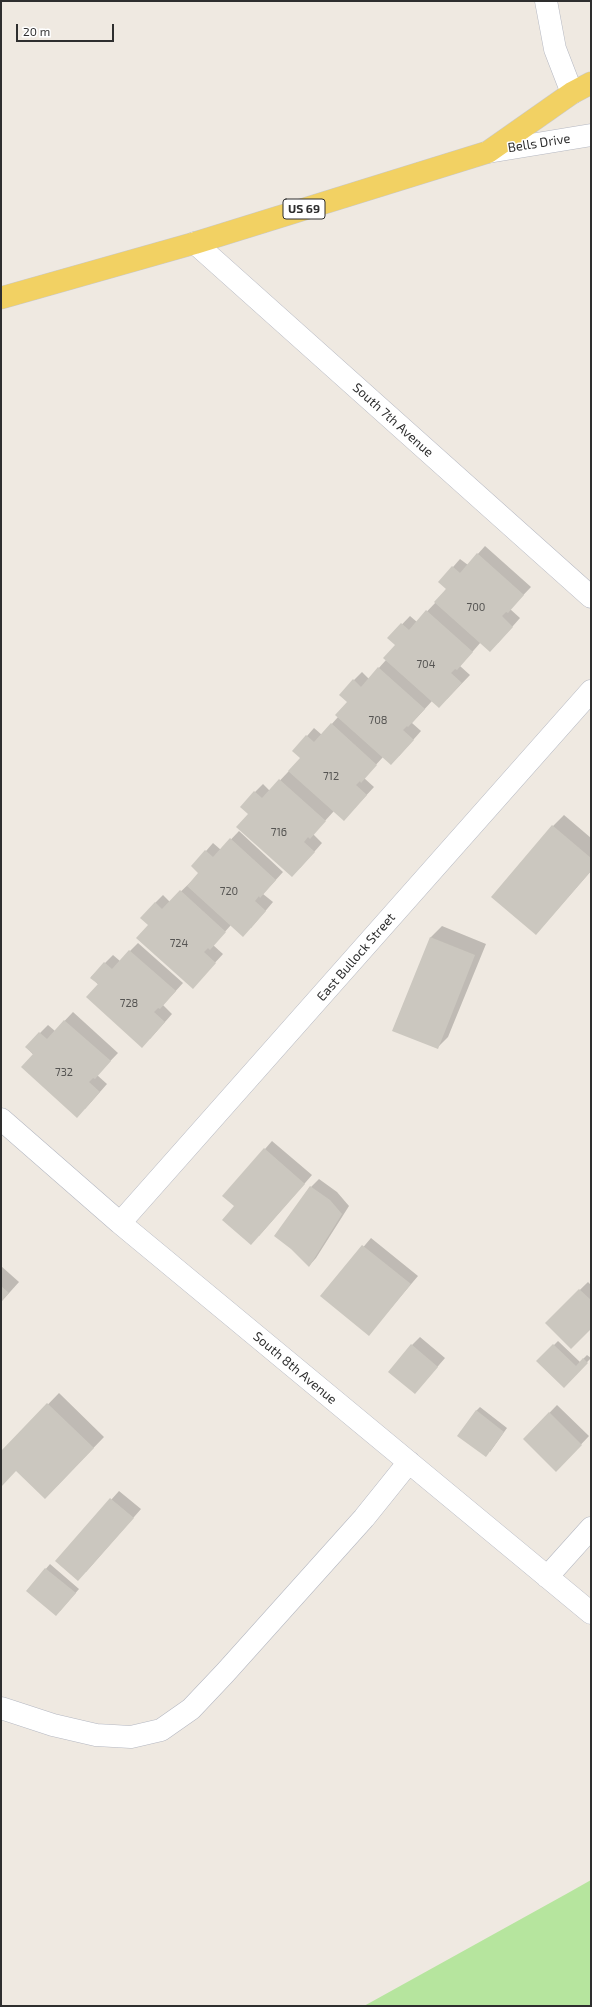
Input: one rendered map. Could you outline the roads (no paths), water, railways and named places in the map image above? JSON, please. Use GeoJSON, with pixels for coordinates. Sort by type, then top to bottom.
{"type":"FeatureCollection","features":[{"type":"Feature","properties":{"kind":"main road","name":"US 69"},"geometry":{"type":"LineString","coordinates":[[1,298],[195,243],[488,152],[572,93],[591,84]]}},
{"type":"Feature","properties":{"kind":"street"},"geometry":{"type":"LineString","coordinates":[[546,1],[555,49],[572,93]]}},
{"type":"Feature","properties":{"kind":"street","name":"Bells Drive"},"geometry":{"type":"LineString","coordinates":[[488,152],[591,135]]}},
{"type":"Feature","properties":{"kind":"street","name":"South 7th Avenue"},"geometry":{"type":"LineString","coordinates":[[195,243],[591,597]]}},
{"type":"Feature","properties":{"kind":"street","name":"East Bullock Street"},"geometry":{"type":"LineString","coordinates":[[120,1223],[591,691]]}},
{"type":"Feature","properties":{"kind":"street","name":"South 8th Avenue"},"geometry":{"type":"LineString","coordinates":[[1,1119],[120,1223],[591,1613]]}},
{"type":"Feature","properties":{"kind":"street"},"geometry":{"type":"LineString","coordinates":[[1,1708],[53,1725],[96,1735],[131,1737],[161,1730],[191,1709],[225,1673],[364,1518],[409,1462]]}},
{"type":"Feature","properties":{"kind":"street"},"geometry":{"type":"LineString","coordinates":[[547,1577],[591,1528]]}}]}
